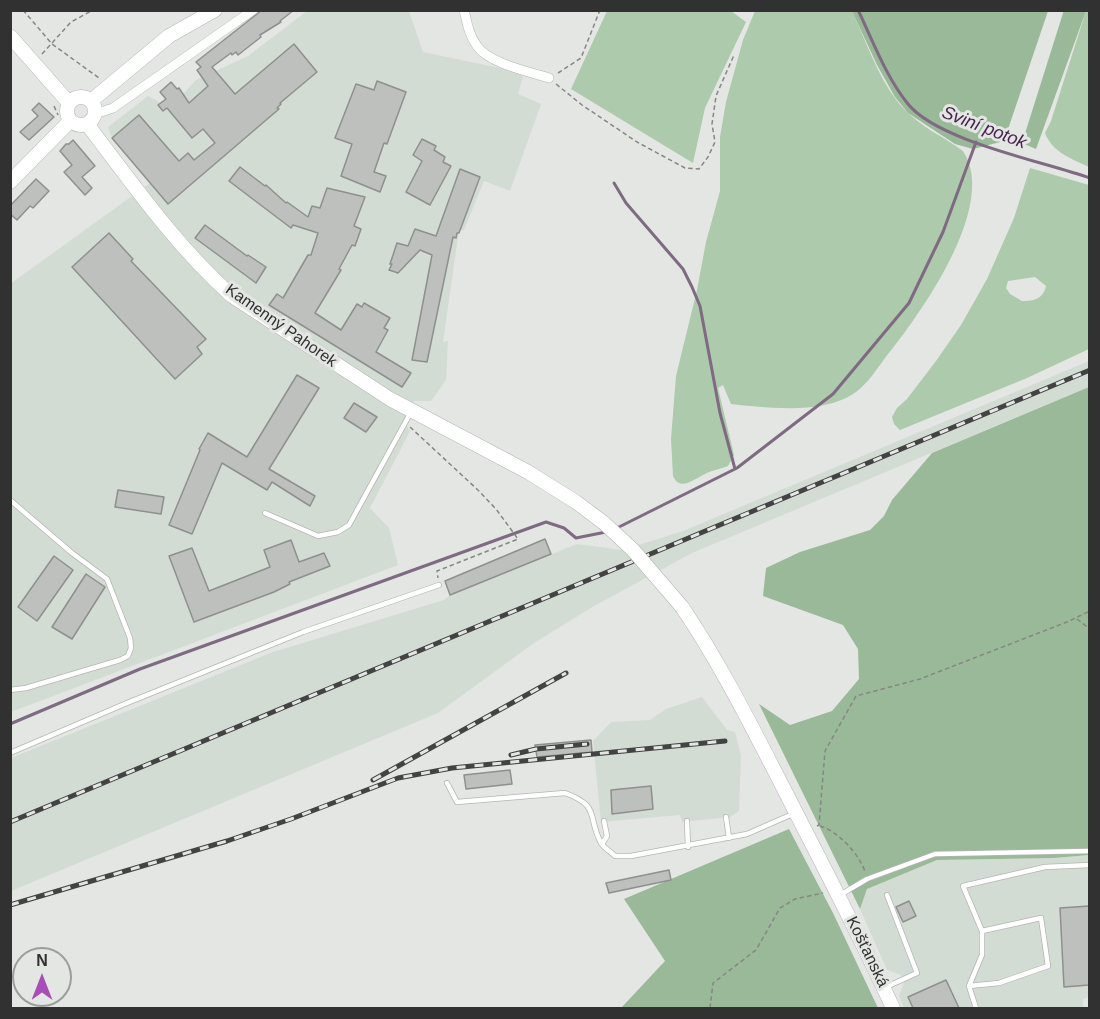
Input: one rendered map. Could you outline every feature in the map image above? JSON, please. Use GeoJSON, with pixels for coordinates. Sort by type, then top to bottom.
{"type":"FeatureCollection","features":[{"type":"Feature","properties":{"kind":"street"},"geometry":{"type":"LineString","coordinates":[[64,119],[78,125],[91,113],[108,87],[169,36],[215,10]]}},
{"type":"Feature","properties":{"kind":"street"},"geometry":{"type":"LineString","coordinates":[[91,113],[113,108],[253,10]]}},
{"type":"Feature","properties":{"kind":"street"},"geometry":{"type":"LineString","coordinates":[[464,10],[470,34],[478,48],[493,59],[549,78]]}},
{"type":"Feature","properties":{"kind":"street"},"geometry":{"type":"LineString","coordinates":[[10,36],[69,103]]}},
{"type":"Feature","properties":{"kind":"street"},"geometry":{"type":"LineString","coordinates":[[10,182],[64,119],[69,103],[80,97],[91,113]]}},
{"type":"Feature","properties":{"kind":"street","name":"Kamenný Pahorek"},"geometry":{"type":"LineString","coordinates":[[91,113],[151,207],[227,291],[408,417],[428,420],[528,472],[576,502],[604,523],[653,572],[682,607]]}},
{"type":"Feature","properties":{"kind":"street","name":"Košťanská"},"geometry":{"type":"LineString","coordinates":[[682,607],[717,662],[796,813],[813,829],[837,892],[893,1008]]}},
{"type":"Feature","properties":{"kind":"lane"},"geometry":{"type":"LineString","coordinates":[[265,513],[318,536],[338,532],[349,525],[408,417]]}},
{"type":"Feature","properties":{"kind":"lane"},"geometry":{"type":"LineString","coordinates":[[10,500],[72,553],[107,579],[132,648],[128,656],[120,660],[26,688],[10,690]]}},
{"type":"Feature","properties":{"kind":"lane"},"geometry":{"type":"LineString","coordinates":[[10,753],[303,632],[439,585]]}},
{"type":"Feature","properties":{"kind":"lane"},"geometry":{"type":"LineString","coordinates":[[447,783],[458,802],[565,793],[577,798],[591,808],[602,844],[615,856],[631,856],[688,847],[747,834],[796,813]]}},
{"type":"Feature","properties":{"kind":"lane"},"geometry":{"type":"LineString","coordinates":[[726,818],[729,838]]}},
{"type":"Feature","properties":{"kind":"lane"},"geometry":{"type":"LineString","coordinates":[[602,844],[607,836],[604,821]]}},
{"type":"Feature","properties":{"kind":"lane"},"geometry":{"type":"LineString","coordinates":[[687,821],[688,847]]}},
{"type":"Feature","properties":{"kind":"lane"},"geometry":{"type":"LineString","coordinates":[[837,892],[935,854],[1089,851]]}},
{"type":"Feature","properties":{"kind":"lane"},"geometry":{"type":"LineString","coordinates":[[976,1008],[969,986],[982,955],[982,931],[963,886],[1045,867],[1089,865]]}},
{"type":"Feature","properties":{"kind":"lane"},"geometry":{"type":"LineString","coordinates":[[884,988],[917,973],[887,895]]}},
{"type":"Feature","properties":{"kind":"lane"},"geometry":{"type":"LineString","coordinates":[[969,986],[999,983],[1048,966],[1041,918],[982,931]]}},
{"type":"Feature","properties":{"kind":"path"},"geometry":{"type":"LineString","coordinates":[[23,10],[52,44],[98,77],[108,87]]}},
{"type":"Feature","properties":{"kind":"path"},"geometry":{"type":"LineString","coordinates":[[33,63],[71,22],[93,10]]}},
{"type":"Feature","properties":{"kind":"path"},"geometry":{"type":"LineString","coordinates":[[600,10],[581,58],[549,78],[582,105],[637,142],[685,168],[699,169],[715,142],[712,124],[716,96],[734,55]]}},
{"type":"Feature","properties":{"kind":"path"},"geometry":{"type":"LineString","coordinates":[[53,104],[64,119]]}},
{"type":"Feature","properties":{"kind":"path"},"geometry":{"type":"LineString","coordinates":[[408,417],[496,509],[518,539],[437,571],[439,585]]}},
{"type":"Feature","properties":{"kind":"path"},"geometry":{"type":"LineString","coordinates":[[867,879],[863,864],[841,839],[824,826],[813,829],[825,751],[856,696],[920,679],[1089,611]]}},
{"type":"Feature","properties":{"kind":"path"},"geometry":{"type":"LineString","coordinates":[[1076,618],[1089,629]]}},
{"type":"Feature","properties":{"kind":"path"},"geometry":{"type":"LineString","coordinates":[[710,1008],[713,983],[756,950],[780,908],[795,899],[837,892]]}},
{"type":"Feature","properties":{"kind":"shaded area"},"geometry":{"type":"Polygon","coordinates":[[[307,11],[409,11],[423,52],[524,73],[518,94],[541,104],[510,191],[484,181],[464,230],[459,230],[443,342],[448,341],[446,380],[431,401],[414,401],[404,422],[410,431],[370,508],[389,528],[398,565],[11,712],[10,284],[150,183],[112,138],[108,127],[148,96],[170,108],[196,80],[248,56],[307,11]]]}},
{"type":"Feature","properties":{"kind":"shaded area"},"geometry":{"type":"Polygon","coordinates":[[[1089,361],[1089,387],[692,553],[594,606],[534,643],[438,713],[11,891],[11,758],[273,652],[444,600],[450,595],[577,544],[623,550],[683,531],[1089,361]]]}},
{"type":"Feature","properties":{"kind":"shaded area"},"geometry":{"type":"Polygon","coordinates":[[[702,697],[727,730],[735,732],[741,755],[739,811],[730,817],[682,822],[680,815],[601,822],[593,741],[611,722],[650,720],[666,709],[702,697]]]}},
{"type":"Feature","properties":{"kind":"shaded area"},"geometry":{"type":"Polygon","coordinates":[[[1089,855],[1089,997],[1083,999],[1083,1008],[904,1008],[899,996],[904,983],[901,975],[887,970],[860,909],[867,889],[937,860],[1054,858],[1089,855]]]}},
{"type":"Feature","properties":{"kind":"green space"},"geometry":{"type":"Polygon","coordinates":[[[1064,10],[1086,11],[1036,149],[1022,143],[1064,10]]]}},
{"type":"Feature","properties":{"kind":"green space"},"geometry":{"type":"Polygon","coordinates":[[[607,11],[731,11],[746,22],[705,108],[693,163],[571,89],[607,11]]]}},
{"type":"Feature","properties":{"kind":"green space"},"geometry":{"type":"Polygon","coordinates":[[[755,11],[852,11],[875,63],[896,100],[918,122],[963,151],[971,174],[971,200],[951,259],[935,288],[900,339],[864,385],[843,399],[828,404],[795,408],[731,404],[723,385],[718,388],[734,455],[728,466],[683,484],[676,481],[673,476],[671,439],[676,376],[706,242],[720,191],[720,137],[726,102],[743,40],[755,11]]]}},
{"type":"Feature","properties":{"kind":"green space"},"geometry":{"type":"Polygon","coordinates":[[[852,11],[1048,11],[1004,141],[973,149],[955,144],[908,113],[895,97],[877,65],[852,11]]]}},
{"type":"Feature","properties":{"kind":"green space"},"geometry":{"type":"Polygon","coordinates":[[[1086,11],[1090,11],[1089,167],[1058,150],[1048,140],[1045,133],[1051,121],[1086,11]]]}},
{"type":"Feature","properties":{"kind":"green space"},"geometry":{"type":"Polygon","coordinates":[[[1030,168],[1089,185],[1089,349],[1027,378],[900,430],[894,424],[892,417],[961,325],[987,279],[1014,218],[1030,168]],[[1035,277],[1008,281],[1006,288],[1010,294],[1026,301],[1040,296],[1046,286],[1035,277]]]}},
{"type":"Feature","properties":{"kind":"green space"},"geometry":{"type":"Polygon","coordinates":[[[1089,387],[1089,855],[1054,858],[937,860],[867,889],[860,909],[759,704],[790,725],[832,711],[859,679],[858,649],[843,625],[763,596],[766,568],[800,552],[870,530],[884,516],[892,500],[932,453],[1089,387]]]}},
{"type":"Feature","properties":{"kind":"green space"},"geometry":{"type":"Polygon","coordinates":[[[789,829],[833,913],[878,1008],[623,1008],[665,961],[624,899],[789,829]]]}},
{"type":"Feature","properties":{"kind":"building"},"geometry":{"type":"Polygon","coordinates":[[[262,10],[294,10],[281,22],[260,35],[261,37],[238,55],[236,52],[232,55],[231,53],[212,67],[235,94],[294,44],[317,72],[280,103],[277,108],[279,109],[168,204],[112,138],[139,115],[179,161],[188,153],[194,160],[215,143],[203,129],[192,138],[167,108],[163,111],[158,105],[166,99],[160,92],[171,82],[177,89],[179,88],[189,103],[208,86],[197,70],[201,67],[196,62],[262,10]]]}},
{"type":"Feature","properties":{"kind":"building"},"geometry":{"type":"Polygon","coordinates":[[[377,81],[406,92],[374,172],[386,176],[380,192],[341,176],[352,144],[335,138],[356,84],[374,90],[377,81]]]}},
{"type":"Feature","properties":{"kind":"building"},"geometry":{"type":"Polygon","coordinates":[[[39,103],[54,117],[29,140],[20,132],[38,116],[32,110],[39,103]]]}},
{"type":"Feature","properties":{"kind":"building"},"geometry":{"type":"Polygon","coordinates":[[[422,139],[436,146],[434,150],[445,157],[443,162],[451,166],[430,205],[406,192],[422,161],[413,155],[422,139]]]}},
{"type":"Feature","properties":{"kind":"building"},"geometry":{"type":"Polygon","coordinates":[[[73,140],[95,166],[82,177],[92,188],[85,195],[64,172],[72,165],[60,151],[73,140]]]}},
{"type":"Feature","properties":{"kind":"building"},"geometry":{"type":"Polygon","coordinates":[[[240,167],[308,217],[312,206],[320,208],[327,188],[365,197],[354,226],[361,229],[355,246],[352,245],[339,269],[341,270],[315,313],[341,330],[357,304],[362,307],[364,303],[390,318],[384,328],[388,330],[376,352],[411,373],[402,387],[269,305],[277,294],[283,298],[308,255],[311,255],[318,233],[293,225],[291,228],[229,181],[240,167]]]}},
{"type":"Feature","properties":{"kind":"building"},"geometry":{"type":"Polygon","coordinates":[[[460,169],[480,177],[459,233],[456,238],[453,237],[427,362],[412,360],[432,255],[420,250],[398,273],[389,270],[392,264],[390,264],[397,243],[408,246],[415,229],[436,236],[460,169]]]}},
{"type":"Feature","properties":{"kind":"building"},"geometry":{"type":"Polygon","coordinates":[[[36,179],[49,191],[33,208],[30,206],[17,220],[10,214],[10,206],[36,179]]]}},
{"type":"Feature","properties":{"kind":"building"},"geometry":{"type":"Polygon","coordinates":[[[205,225],[266,267],[256,283],[195,238],[205,225]]]}},
{"type":"Feature","properties":{"kind":"building"},"geometry":{"type":"Polygon","coordinates":[[[109,233],[133,259],[131,261],[206,339],[197,347],[202,354],[175,379],[72,267],[109,233]]]}},
{"type":"Feature","properties":{"kind":"building"},"geometry":{"type":"Polygon","coordinates":[[[297,375],[319,388],[269,469],[315,496],[310,506],[272,482],[267,490],[222,463],[192,534],[169,525],[199,449],[208,433],[247,457],[297,375]]]}},
{"type":"Feature","properties":{"kind":"building"},"geometry":{"type":"Polygon","coordinates":[[[354,403],[377,417],[366,432],[344,418],[354,403]]]}},
{"type":"Feature","properties":{"kind":"building"},"geometry":{"type":"Polygon","coordinates":[[[118,490],[164,497],[161,514],[115,507],[118,490]]]}},
{"type":"Feature","properties":{"kind":"building"},"geometry":{"type":"Polygon","coordinates":[[[545,539],[551,554],[450,595],[445,581],[545,539]]]}},
{"type":"Feature","properties":{"kind":"building"},"geometry":{"type":"Polygon","coordinates":[[[291,540],[299,562],[324,553],[330,566],[289,582],[290,584],[274,592],[194,622],[169,556],[192,548],[209,591],[270,567],[264,550],[291,540]]]}},
{"type":"Feature","properties":{"kind":"building"},"geometry":{"type":"Polygon","coordinates":[[[54,556],[73,570],[37,621],[18,607],[54,556]]]}},
{"type":"Feature","properties":{"kind":"building"},"geometry":{"type":"Polygon","coordinates":[[[86,574],[105,587],[72,639],[52,627],[86,574]]]}},
{"type":"Feature","properties":{"kind":"building"},"geometry":{"type":"Polygon","coordinates":[[[591,740],[592,752],[537,757],[535,745],[591,740]]]}},
{"type":"Feature","properties":{"kind":"building"},"geometry":{"type":"Polygon","coordinates":[[[510,770],[512,784],[466,789],[464,775],[510,770]]]}},
{"type":"Feature","properties":{"kind":"building"},"geometry":{"type":"Polygon","coordinates":[[[651,786],[653,809],[612,814],[611,790],[651,786]]]}},
{"type":"Feature","properties":{"kind":"building"},"geometry":{"type":"Polygon","coordinates":[[[669,870],[671,880],[609,893],[606,883],[669,870]]]}},
{"type":"Feature","properties":{"kind":"building"},"geometry":{"type":"Polygon","coordinates":[[[909,901],[916,916],[903,922],[896,907],[909,901]]]}},
{"type":"Feature","properties":{"kind":"building"},"geometry":{"type":"Polygon","coordinates":[[[1089,906],[1089,985],[1064,987],[1060,908],[1089,906]]]}},
{"type":"Feature","properties":{"kind":"building"},"geometry":{"type":"Polygon","coordinates":[[[946,980],[959,1008],[913,1008],[908,997],[946,980]]]}},
{"type":"Feature","properties":{"kind":"waterway","name":"Sviní potok"},"geometry":{"type":"LineString","coordinates":[[858,10],[893,82],[908,104],[922,117],[966,139],[1090,178]]}},
{"type":"Feature","properties":{"kind":"waterway"},"geometry":{"type":"LineString","coordinates":[[615,529],[737,468],[833,394],[909,303],[943,232],[976,142]]}},
{"type":"Feature","properties":{"kind":"waterway"},"geometry":{"type":"LineString","coordinates":[[614,183],[626,203],[683,269],[692,287],[700,306],[720,413],[735,469]]}},
{"type":"Feature","properties":{"kind":"waterway"},"geometry":{"type":"LineString","coordinates":[[10,724],[140,669],[546,522],[564,528],[576,538],[606,532]]}},
{"type":"Feature","properties":{"kind":"railway"},"geometry":{"type":"LineString","coordinates":[[10,822],[1090,370]]}},
{"type":"Feature","properties":{"kind":"railway"},"geometry":{"type":"LineString","coordinates":[[373,780],[566,673]]}},
{"type":"Feature","properties":{"kind":"railway"},"geometry":{"type":"LineString","coordinates":[[10,905],[227,841],[398,778],[452,768],[725,741]]}},
{"type":"Feature","properties":{"kind":"railway"},"geometry":{"type":"LineString","coordinates":[[511,755],[536,749],[587,744]]}}]}
